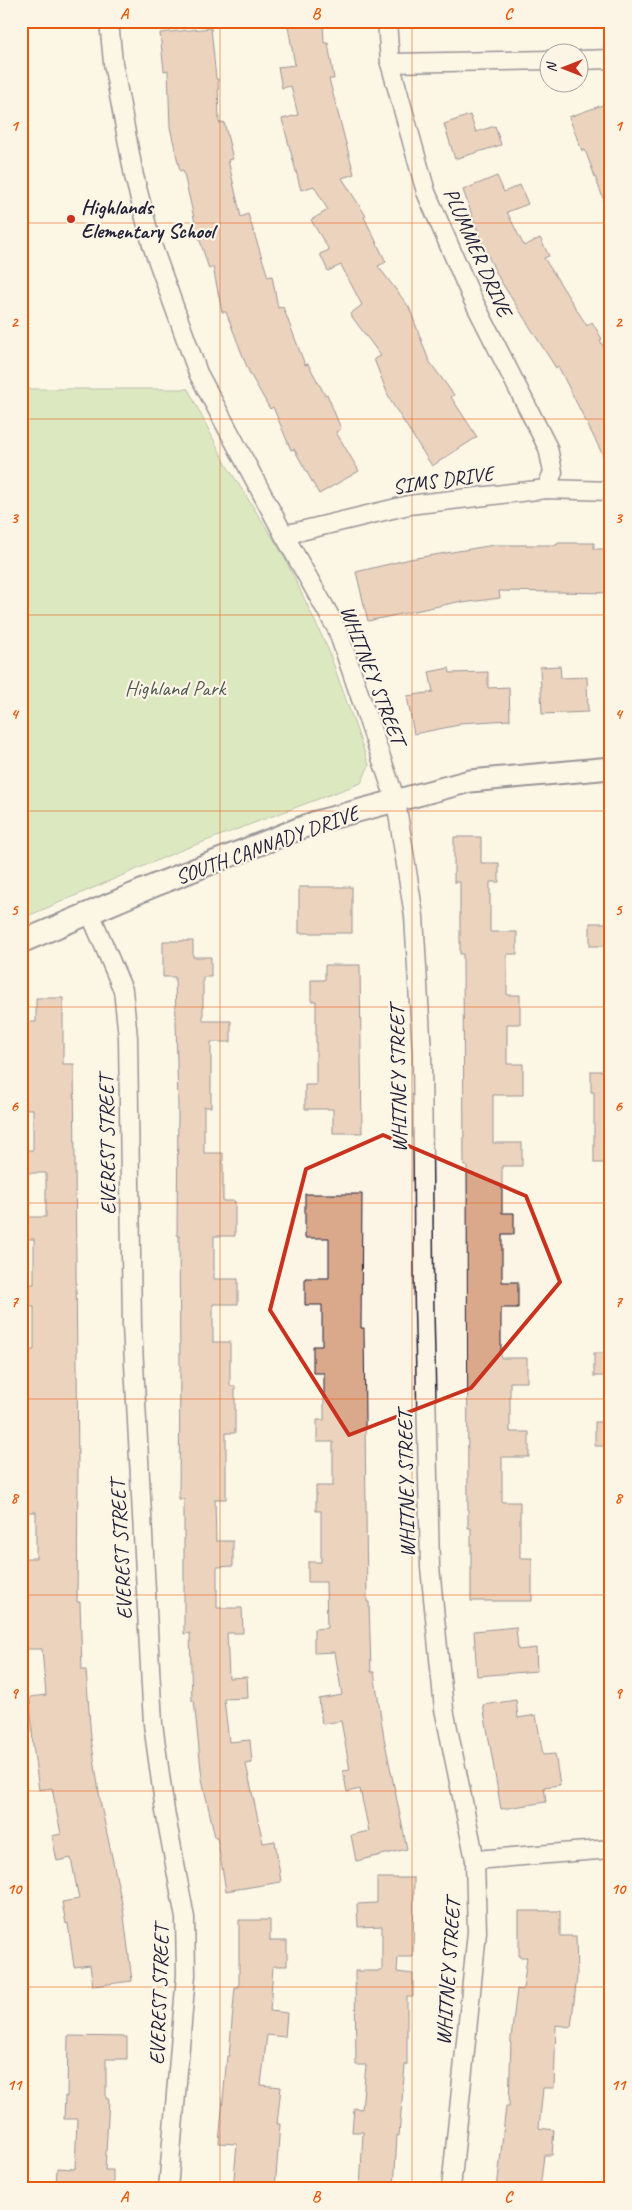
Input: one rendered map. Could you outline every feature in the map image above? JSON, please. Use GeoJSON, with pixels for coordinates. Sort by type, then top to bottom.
{"type":"FeatureCollection","features":[{"type":"Feature","properties":{"kind":"street","name":"WHITNEY STREET"},"geometry":{"type":"LineString","coordinates":[[109,21],[113,63],[134,176],[152,245],[198,373],[284,535],[337,629],[396,801],[414,916],[422,1054],[424,1298],[430,1567],[444,1709],[475,1860],[477,1932],[451,2189]]}},
{"type":"Feature","properties":{"kind":"street","name":"PLUMMER DRIVE"},"geometry":{"type":"LineString","coordinates":[[388,21],[390,63],[426,192],[472,298],[548,448],[553,472],[546,489]]}},
{"type":"Feature","properties":{"kind":"street"},"geometry":{"type":"LineString","coordinates":[[590,60],[611,59]]}},
{"type":"Feature","properties":{"kind":"street"},"geometry":{"type":"LineString","coordinates":[[390,63],[540,60]]}},
{"type":"Feature","properties":{"kind":"street","name":"SIMS DRIVE"},"geometry":{"type":"LineString","coordinates":[[284,535],[409,505],[546,489],[611,491]]}},
{"type":"Feature","properties":{"kind":"street","name":"SOUTH CANNADY DRIVE"},"geometry":{"type":"LineString","coordinates":[[21,942],[158,884],[316,822],[470,781],[611,768]]}},
{"type":"Feature","properties":{"kind":"street","name":"EVEREST STREET"},"geometry":{"type":"LineString","coordinates":[[90,913],[122,990],[128,1037],[132,1326],[153,1724],[165,1811],[185,1918],[186,1975],[168,2189]]}},
{"type":"Feature","properties":{"kind":"street"},"geometry":{"type":"LineString","coordinates":[[475,1860],[611,1850]]}},
{"type":"Feature","properties":{"kind":"highlighted area"},"geometry":{"type":"Polygon","coordinates":[[[383,1135],[526,1196],[560,1282],[471,1388],[349,1435],[270,1310],[306,1169],[383,1135]]]}},
{"type":"Feature","properties":{"kind":"green space","name":"Highland Park"},"geometry":{"type":"Polygon","coordinates":[[[21,389],[188,389],[227,466],[283,554],[328,649],[369,765],[361,783],[179,851],[21,919],[21,389]]]}},
{"type":"Feature","properties":{"kind":"building"},"geometry":{"type":"Polygon","coordinates":[[[287,21],[323,21],[324,43],[328,43],[334,79],[329,79],[354,174],[342,178],[366,216],[364,217],[386,262],[378,266],[409,307],[429,361],[454,395],[451,397],[477,437],[432,466],[390,400],[374,359],[381,356],[350,314],[362,305],[341,265],[328,271],[320,254],[329,250],[311,220],[328,210],[314,186],[301,190],[282,119],[298,115],[291,86],[282,88],[278,67],[295,65],[287,21]]]}},
{"type":"Feature","properties":{"kind":"building"},"geometry":{"type":"Polygon","coordinates":[[[211,28],[216,79],[218,79],[219,123],[224,122],[233,159],[228,160],[241,217],[248,214],[268,277],[272,276],[278,308],[283,307],[305,365],[308,364],[325,395],[327,394],[341,429],[336,432],[359,471],[319,494],[294,449],[291,450],[273,407],[270,409],[249,372],[226,312],[222,312],[213,267],[209,269],[197,231],[183,170],[180,171],[170,127],[168,70],[164,71],[160,33],[211,28]]]}},
{"type":"Feature","properties":{"kind":"building"},"geometry":{"type":"Polygon","coordinates":[[[611,102],[611,214],[609,214],[585,150],[582,151],[569,117],[611,102]]]}},
{"type":"Feature","properties":{"kind":"building"},"geometry":{"type":"Polygon","coordinates":[[[470,115],[476,132],[495,126],[501,145],[455,159],[444,124],[470,115]]]}},
{"type":"Feature","properties":{"kind":"building"},"geometry":{"type":"Polygon","coordinates":[[[497,176],[504,192],[520,185],[528,204],[507,212],[524,246],[540,238],[549,256],[544,258],[587,326],[592,322],[602,339],[600,340],[611,362],[611,471],[558,366],[556,368],[500,280],[484,248],[463,190],[497,176]]]}},
{"type":"Feature","properties":{"kind":"building"},"geometry":{"type":"Polygon","coordinates":[[[557,543],[594,543],[594,549],[611,549],[611,593],[499,591],[500,598],[462,603],[462,601],[368,621],[356,572],[410,559],[494,545],[557,545],[557,543]]]}},
{"type":"Feature","properties":{"kind":"building"},"geometry":{"type":"Polygon","coordinates":[[[560,666],[561,678],[587,677],[588,712],[542,714],[540,667],[560,666]]]}},
{"type":"Feature","properties":{"kind":"building"},"geometry":{"type":"Polygon","coordinates":[[[449,668],[450,673],[488,672],[488,688],[509,687],[510,720],[459,723],[459,725],[414,734],[407,696],[433,692],[429,672],[449,668]]]}},
{"type":"Feature","properties":{"kind":"building"},"geometry":{"type":"Polygon","coordinates":[[[454,837],[481,837],[481,863],[499,863],[499,882],[490,882],[490,932],[517,932],[517,954],[507,954],[507,995],[520,995],[520,1024],[507,1024],[507,1064],[523,1064],[523,1095],[493,1095],[493,1143],[522,1143],[522,1166],[502,1166],[502,1213],[514,1213],[514,1234],[502,1234],[502,1282],[518,1282],[518,1308],[501,1308],[501,1358],[527,1358],[527,1382],[510,1382],[510,1432],[529,1432],[529,1457],[502,1457],[502,1502],[520,1502],[520,1558],[532,1558],[532,1601],[471,1601],[471,1528],[468,1528],[467,1166],[464,1166],[463,954],[460,954],[460,882],[454,882],[454,837]]]}},
{"type":"Feature","properties":{"kind":"building"},"geometry":{"type":"Polygon","coordinates":[[[299,887],[352,887],[352,933],[299,933],[299,887]]]}},
{"type":"Feature","properties":{"kind":"building"},"geometry":{"type":"Polygon","coordinates":[[[590,923],[611,923],[611,946],[590,946],[590,923]]]}},
{"type":"Feature","properties":{"kind":"building"},"geometry":{"type":"Polygon","coordinates":[[[163,941],[193,941],[193,957],[211,957],[211,977],[203,977],[203,1021],[231,1021],[231,1042],[211,1042],[211,1107],[204,1107],[204,1153],[223,1153],[223,1201],[235,1201],[235,1236],[214,1236],[214,1279],[238,1279],[238,1304],[213,1304],[213,1342],[230,1342],[230,1386],[235,1386],[235,1433],[226,1433],[226,1499],[215,1499],[216,1541],[233,1541],[233,1566],[217,1567],[217,1608],[242,1608],[243,1633],[227,1633],[229,1678],[247,1677],[248,1698],[224,1699],[229,1742],[250,1740],[252,1763],[246,1764],[263,1843],[275,1841],[281,1882],[226,1891],[217,1837],[215,1837],[202,1779],[194,1700],[192,1701],[190,1633],[184,1634],[184,1499],[179,1499],[179,1236],[177,1236],[178,1107],[175,977],[163,977],[163,941]]]}},
{"type":"Feature","properties":{"kind":"building"},"geometry":{"type":"Polygon","coordinates":[[[325,965],[360,965],[362,1133],[333,1133],[333,1109],[305,1109],[305,1085],[316,1085],[316,1001],[311,1001],[311,980],[325,980],[325,965]]]}},
{"type":"Feature","properties":{"kind":"building"},"geometry":{"type":"Polygon","coordinates":[[[36,998],[63,998],[63,1064],[74,1064],[78,1467],[77,1602],[80,1602],[82,1670],[86,1670],[91,1738],[101,1806],[123,1908],[132,1981],[93,1986],[90,1965],[74,1967],[68,1923],[66,1924],[62,1902],[79,1899],[71,1858],[57,1861],[52,1836],[61,1834],[52,1788],[39,1790],[33,1745],[30,1697],[46,1695],[42,1649],[26,1649],[23,1581],[21,1581],[21,1558],[36,1558],[36,1512],[21,1512],[21,1350],[34,1350],[34,1307],[21,1307],[21,1284],[34,1284],[34,1239],[27,1239],[27,1217],[46,1217],[46,1173],[21,1173],[21,1150],[33,1150],[33,1109],[21,1109],[21,1022],[36,1022],[36,998]]]}},
{"type":"Feature","properties":{"kind":"building"},"geometry":{"type":"Polygon","coordinates":[[[591,1071],[611,1071],[611,1163],[594,1163],[594,1092],[591,1092],[591,1071]]]}},
{"type":"Feature","properties":{"kind":"building"},"geometry":{"type":"Polygon","coordinates":[[[305,1194],[362,1194],[361,1328],[364,1328],[367,1602],[369,1602],[371,1672],[374,1672],[384,1738],[407,1849],[356,1861],[351,1835],[369,1831],[360,1789],[347,1792],[343,1771],[350,1770],[341,1721],[322,1724],[319,1699],[342,1695],[335,1652],[314,1653],[314,1629],[327,1628],[326,1582],[308,1582],[308,1562],[321,1562],[321,1511],[316,1511],[316,1486],[333,1486],[333,1442],[317,1442],[317,1420],[324,1420],[324,1373],[313,1373],[313,1346],[322,1346],[322,1305],[305,1305],[305,1278],[329,1278],[329,1238],[305,1238],[305,1194]]]}},
{"type":"Feature","properties":{"kind":"building"},"geometry":{"type":"Polygon","coordinates":[[[594,1353],[611,1353],[611,1376],[594,1376],[594,1353]]]}},
{"type":"Feature","properties":{"kind":"building"},"geometry":{"type":"Polygon","coordinates":[[[595,1422],[611,1422],[611,1446],[595,1446],[595,1422]]]}},
{"type":"Feature","properties":{"kind":"building"},"geometry":{"type":"Polygon","coordinates":[[[516,1627],[518,1650],[536,1648],[537,1671],[477,1676],[474,1631],[516,1627]]]}},
{"type":"Feature","properties":{"kind":"building"},"geometry":{"type":"Polygon","coordinates":[[[516,1700],[518,1718],[536,1715],[543,1755],[555,1754],[560,1785],[544,1787],[546,1802],[501,1809],[483,1705],[516,1700]]]}},
{"type":"Feature","properties":{"kind":"building"},"geometry":{"type":"Polygon","coordinates":[[[377,1878],[414,1878],[413,1957],[398,1957],[397,1972],[413,1974],[413,1997],[407,1997],[407,2065],[405,2065],[399,2136],[397,2135],[394,2189],[360,2189],[363,2132],[352,2132],[354,2108],[362,2109],[366,2065],[356,2065],[355,1971],[382,1971],[382,1926],[358,1927],[357,1904],[377,1903],[377,1878]]]}},
{"type":"Feature","properties":{"kind":"building"},"geometry":{"type":"Polygon","coordinates":[[[519,1911],[560,1911],[560,1936],[576,1936],[577,1976],[571,2027],[556,2025],[554,2088],[543,2088],[539,2128],[554,2130],[552,2155],[544,2155],[540,2189],[497,2189],[506,2106],[509,2106],[511,2039],[517,1989],[523,1990],[527,1957],[519,1957],[519,1911]]]}},
{"type":"Feature","properties":{"kind":"building"},"geometry":{"type":"Polygon","coordinates":[[[239,1920],[270,1920],[270,1941],[287,1941],[287,1966],[273,1966],[270,2011],[287,2013],[285,2037],[267,2035],[261,2085],[281,2087],[277,2124],[280,2124],[275,2189],[233,2189],[237,2144],[219,2143],[235,1987],[239,1987],[239,1920]]]}},
{"type":"Feature","properties":{"kind":"building"},"geometry":{"type":"Polygon","coordinates":[[[68,2036],[127,2037],[127,2059],[106,2059],[106,2099],[109,2099],[105,2170],[113,2170],[113,2189],[56,2189],[57,2168],[75,2169],[77,2119],[64,2119],[65,2096],[67,2097],[68,2036]]]}},
{"type":"Feature","properties":{"kind":"place","name":"Highlands Elementary School"},"geometry":{"type":"Point","coordinates":[71,219]}}]}
